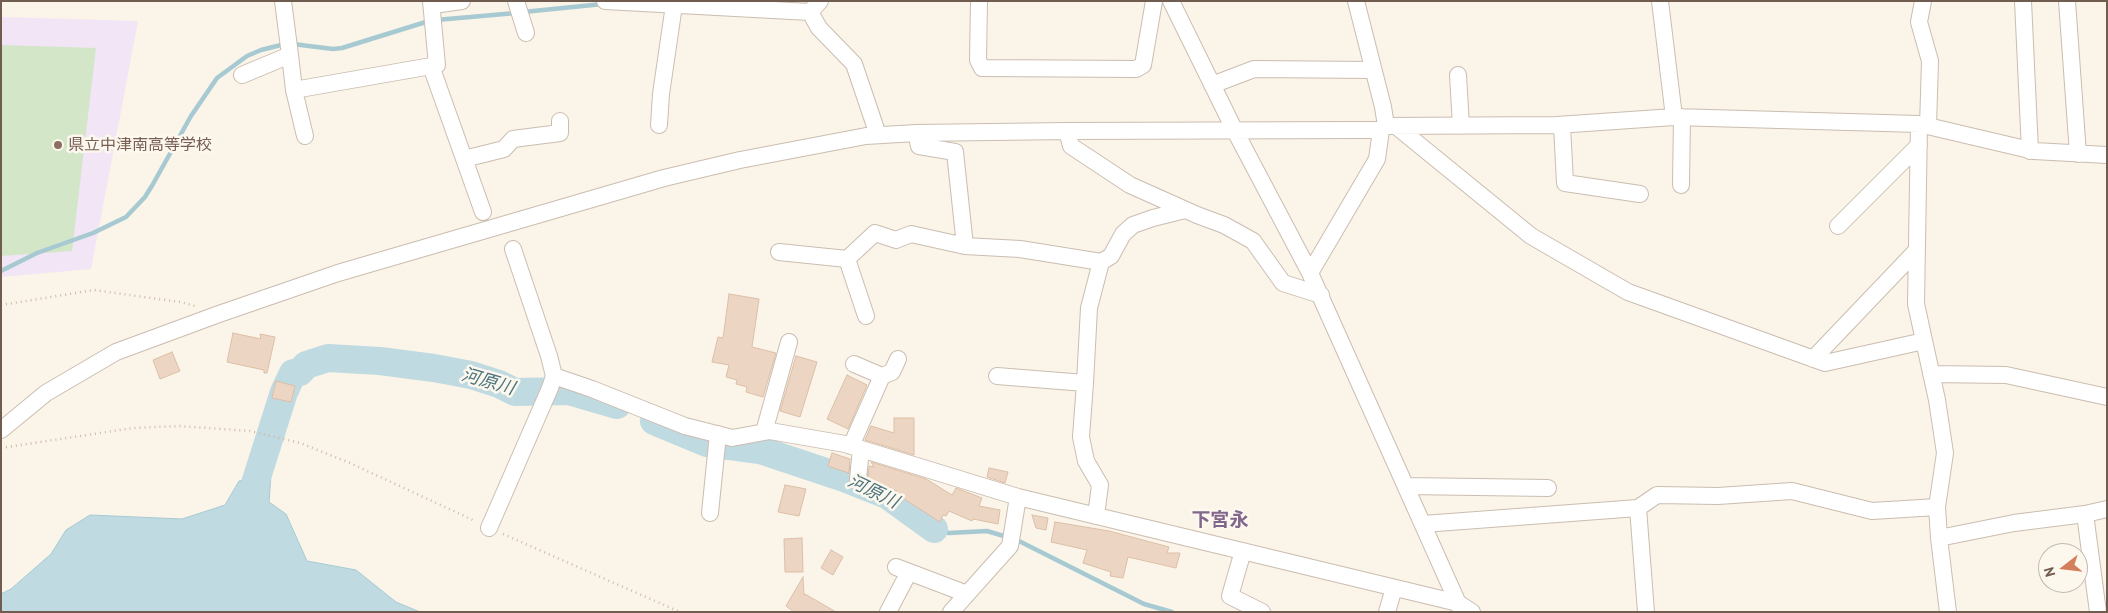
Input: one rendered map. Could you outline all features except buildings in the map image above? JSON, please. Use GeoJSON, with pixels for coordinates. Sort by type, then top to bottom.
{"type":"FeatureCollection","features":[{"type":"Feature","properties":{"kind":"street"},"geometry":{"type":"LineString","coordinates":[[283,1],[294,90],[305,136]]}},
{"type":"Feature","properties":{"kind":"street"},"geometry":{"type":"LineString","coordinates":[[294,90],[437,65],[432,3],[462,1]]}},
{"type":"Feature","properties":{"kind":"street"},"geometry":{"type":"LineString","coordinates":[[516,1],[526,32]]}},
{"type":"Feature","properties":{"kind":"street"},"geometry":{"type":"LineString","coordinates":[[605,1],[674,5],[815,6],[819,28],[854,64],[878,135]]}},
{"type":"Feature","properties":{"kind":"street"},"geometry":{"type":"LineString","coordinates":[[979,1],[978,60],[982,68],[1136,69],[1142,65],[1154,1]]}},
{"type":"Feature","properties":{"kind":"street"},"geometry":{"type":"LineString","coordinates":[[1171,1],[1234,129],[1310,273],[1460,607]]}},
{"type":"Feature","properties":{"kind":"street"},"geometry":{"type":"LineString","coordinates":[[1310,273],[1377,159],[1388,128],[1356,1]]}},
{"type":"Feature","properties":{"kind":"street"},"geometry":{"type":"LineString","coordinates":[[1660,1],[1678,117],[1681,185]]}},
{"type":"Feature","properties":{"kind":"street"},"geometry":{"type":"LineString","coordinates":[[1923,1],[1919,22],[1930,62],[1919,145],[1916,304],[1945,453],[1937,507],[1938,538],[1948,612]]}},
{"type":"Feature","properties":{"kind":"street"},"geometry":{"type":"LineString","coordinates":[[2023,1],[2030,151]]}},
{"type":"Feature","properties":{"kind":"street"},"geometry":{"type":"LineString","coordinates":[[2067,1],[2078,154]]}},
{"type":"Feature","properties":{"kind":"street"},"geometry":{"type":"LineString","coordinates":[[659,125],[661,94],[674,5]]}},
{"type":"Feature","properties":{"kind":"street"},"geometry":{"type":"LineString","coordinates":[[242,75],[290,56]]}},
{"type":"Feature","properties":{"kind":"street"},"geometry":{"type":"LineString","coordinates":[[431,66],[484,212]]}},
{"type":"Feature","properties":{"kind":"street"},"geometry":{"type":"LineString","coordinates":[[1212,85],[1254,69],[1373,70]]}},
{"type":"Feature","properties":{"kind":"street"},"geometry":{"type":"LineString","coordinates":[[1458,75],[1460,126]]}},
{"type":"Feature","properties":{"kind":"street"},"geometry":{"type":"LineString","coordinates":[[1,430],[46,393],[116,352],[338,273],[664,178],[816,144],[878,135],[1562,125],[1678,117],[1923,125],[2030,151],[2107,155]]}},
{"type":"Feature","properties":{"kind":"street"},"geometry":{"type":"LineString","coordinates":[[464,159],[504,149],[513,139],[560,133],[560,121]]}},
{"type":"Feature","properties":{"kind":"street"},"geometry":{"type":"LineString","coordinates":[[1562,125],[1566,183],[1640,194]]}},
{"type":"Feature","properties":{"kind":"street"},"geometry":{"type":"LineString","coordinates":[[1388,128],[1531,236],[1628,292],[1825,363],[1924,341]]}},
{"type":"Feature","properties":{"kind":"street"},"geometry":{"type":"LineString","coordinates":[[1067,131],[1072,146],[1130,185],[1224,225],[1253,241],[1283,283],[1320,295]]}},
{"type":"Feature","properties":{"kind":"street"},"geometry":{"type":"LineString","coordinates":[[916,133],[919,146],[955,152],[964,246]]}},
{"type":"Feature","properties":{"kind":"street"},"geometry":{"type":"LineString","coordinates":[[1838,226],[1919,145]]}},
{"type":"Feature","properties":{"kind":"street"},"geometry":{"type":"LineString","coordinates":[[779,252],[846,259],[875,233],[896,240],[911,234],[964,246],[1020,249],[1101,262],[1111,256],[1123,234],[1133,225],[1186,210]]}},
{"type":"Feature","properties":{"kind":"street"},"geometry":{"type":"LineString","coordinates":[[489,528],[554,376],[513,249]]}},
{"type":"Feature","properties":{"kind":"street"},"geometry":{"type":"LineString","coordinates":[[1813,359],[1917,250]]}},
{"type":"Feature","properties":{"kind":"street"},"geometry":{"type":"LineString","coordinates":[[846,259],[866,316]]}},
{"type":"Feature","properties":{"kind":"street"},"geometry":{"type":"LineString","coordinates":[[1096,516],[1100,485],[1086,461],[1081,437],[1089,308],[1101,262]]}},
{"type":"Feature","properties":{"kind":"street"},"geometry":{"type":"LineString","coordinates":[[764,432],[789,342]]}},
{"type":"Feature","properties":{"kind":"street"},"geometry":{"type":"LineString","coordinates":[[854,364],[882,376],[892,372],[898,359]]}},
{"type":"Feature","properties":{"kind":"street"},"geometry":{"type":"LineString","coordinates":[[1931,374],[2006,376],[2107,397]]}},
{"type":"Feature","properties":{"kind":"street"},"geometry":{"type":"LineString","coordinates":[[554,376],[592,388],[685,426],[732,438],[770,431],[856,448],[1018,497],[1394,588],[1472,612]]}},
{"type":"Feature","properties":{"kind":"street"},"geometry":{"type":"LineString","coordinates":[[858,479],[856,448],[882,376]]}},
{"type":"Feature","properties":{"kind":"street"},"geometry":{"type":"LineString","coordinates":[[997,376],[1085,383]]}},
{"type":"Feature","properties":{"kind":"street"},"geometry":{"type":"LineString","coordinates":[[710,512],[718,434]]}},
{"type":"Feature","properties":{"kind":"street"},"geometry":{"type":"LineString","coordinates":[[1406,486],[1548,488]]}},
{"type":"Feature","properties":{"kind":"street"},"geometry":{"type":"LineString","coordinates":[[1423,524],[1638,508],[1657,494],[1718,496],[1792,491],[1872,511],[1937,507]]}},
{"type":"Feature","properties":{"kind":"street"},"geometry":{"type":"LineString","coordinates":[[951,612],[1010,546],[1018,497]]}},
{"type":"Feature","properties":{"kind":"street"},"geometry":{"type":"LineString","coordinates":[[1638,508],[1646,612]]}},
{"type":"Feature","properties":{"kind":"street"},"geometry":{"type":"LineString","coordinates":[[1938,538],[2014,523],[2085,514],[2107,509]]}},
{"type":"Feature","properties":{"kind":"street"},"geometry":{"type":"LineString","coordinates":[[2085,514],[2098,612]]}},
{"type":"Feature","properties":{"kind":"street"},"geometry":{"type":"LineString","coordinates":[[1243,551],[1230,596],[1262,612]]}},
{"type":"Feature","properties":{"kind":"street"},"geometry":{"type":"LineString","coordinates":[[888,612],[902,569],[967,594]]}},
{"type":"Feature","properties":{"kind":"street"},"geometry":{"type":"LineString","coordinates":[[1387,612],[1394,588]]}},
{"type":"Feature","properties":{"kind":"path"},"geometry":{"type":"LineString","coordinates":[[1,305],[94,290],[180,302],[219,314]]}},
{"type":"Feature","properties":{"kind":"path"},"geometry":{"type":"LineString","coordinates":[[1,448],[133,428],[180,426],[250,432],[300,443],[350,463],[489,528],[680,612]]}},
{"type":"Feature","properties":{"kind":"shaded area","name":"県立中津南高等学校"},"geometry":{"type":"Polygon","coordinates":[[[1,17],[138,21],[91,269],[1,277],[1,17]]]}},
{"type":"Feature","properties":{"kind":"green space"},"geometry":{"type":"Polygon","coordinates":[[[1,45],[96,48],[72,251],[1,256],[1,45]]]}},
{"type":"Feature","properties":{"kind":"water"},"geometry":{"type":"Polygon","coordinates":[[[271,475],[269,502],[286,514],[307,561],[356,570],[396,602],[420,612],[1,612],[1,594],[11,589],[51,554],[66,530],[90,515],[182,519],[225,505],[239,481],[271,475]]]}},
{"type":"Feature","properties":{"kind":"waterway"},"geometry":{"type":"LineString","coordinates":[[523,12],[603,4]]}},
{"type":"Feature","properties":{"kind":"waterway"},"geometry":{"type":"LineString","coordinates":[[436,20],[516,13]]}},
{"type":"Feature","properties":{"kind":"waterway"},"geometry":{"type":"LineString","coordinates":[[293,44],[333,49],[342,48],[429,21]]}},
{"type":"Feature","properties":{"kind":"waterway"},"geometry":{"type":"LineString","coordinates":[[1,271],[37,253],[93,233],[126,217],[145,197],[191,116],[217,78],[247,56],[261,50],[285,44]]}},
{"type":"Feature","properties":{"kind":"waterway","name":"河原川"},"geometry":{"type":"LineString","coordinates":[[249,513],[252,493],[284,392],[293,373],[300,372],[306,365],[328,358],[380,361],[434,368],[471,375],[499,384],[515,392],[569,391],[617,405]]}},
{"type":"Feature","properties":{"kind":"waterway","name":"河原川"},"geometry":{"type":"LineString","coordinates":[[654,421],[707,443],[760,450],[844,478],[887,495],[934,529]]}},
{"type":"Feature","properties":{"kind":"waterway"},"geometry":{"type":"LineString","coordinates":[[934,529],[949,533],[987,531],[1007,537]]}},
{"type":"Feature","properties":{"kind":"waterway"},"geometry":{"type":"LineString","coordinates":[[1015,539],[1144,604],[1172,612]]}},
{"type":"Feature","properties":{"kind":"place","name":"県立中津南高等学校"},"geometry":{"type":"Point","coordinates":[58,145]}},
{"type":"Feature","properties":{"kind":"district","name":"下宮永"},"geometry":{"type":"Point","coordinates":[1220,521]}}]}
